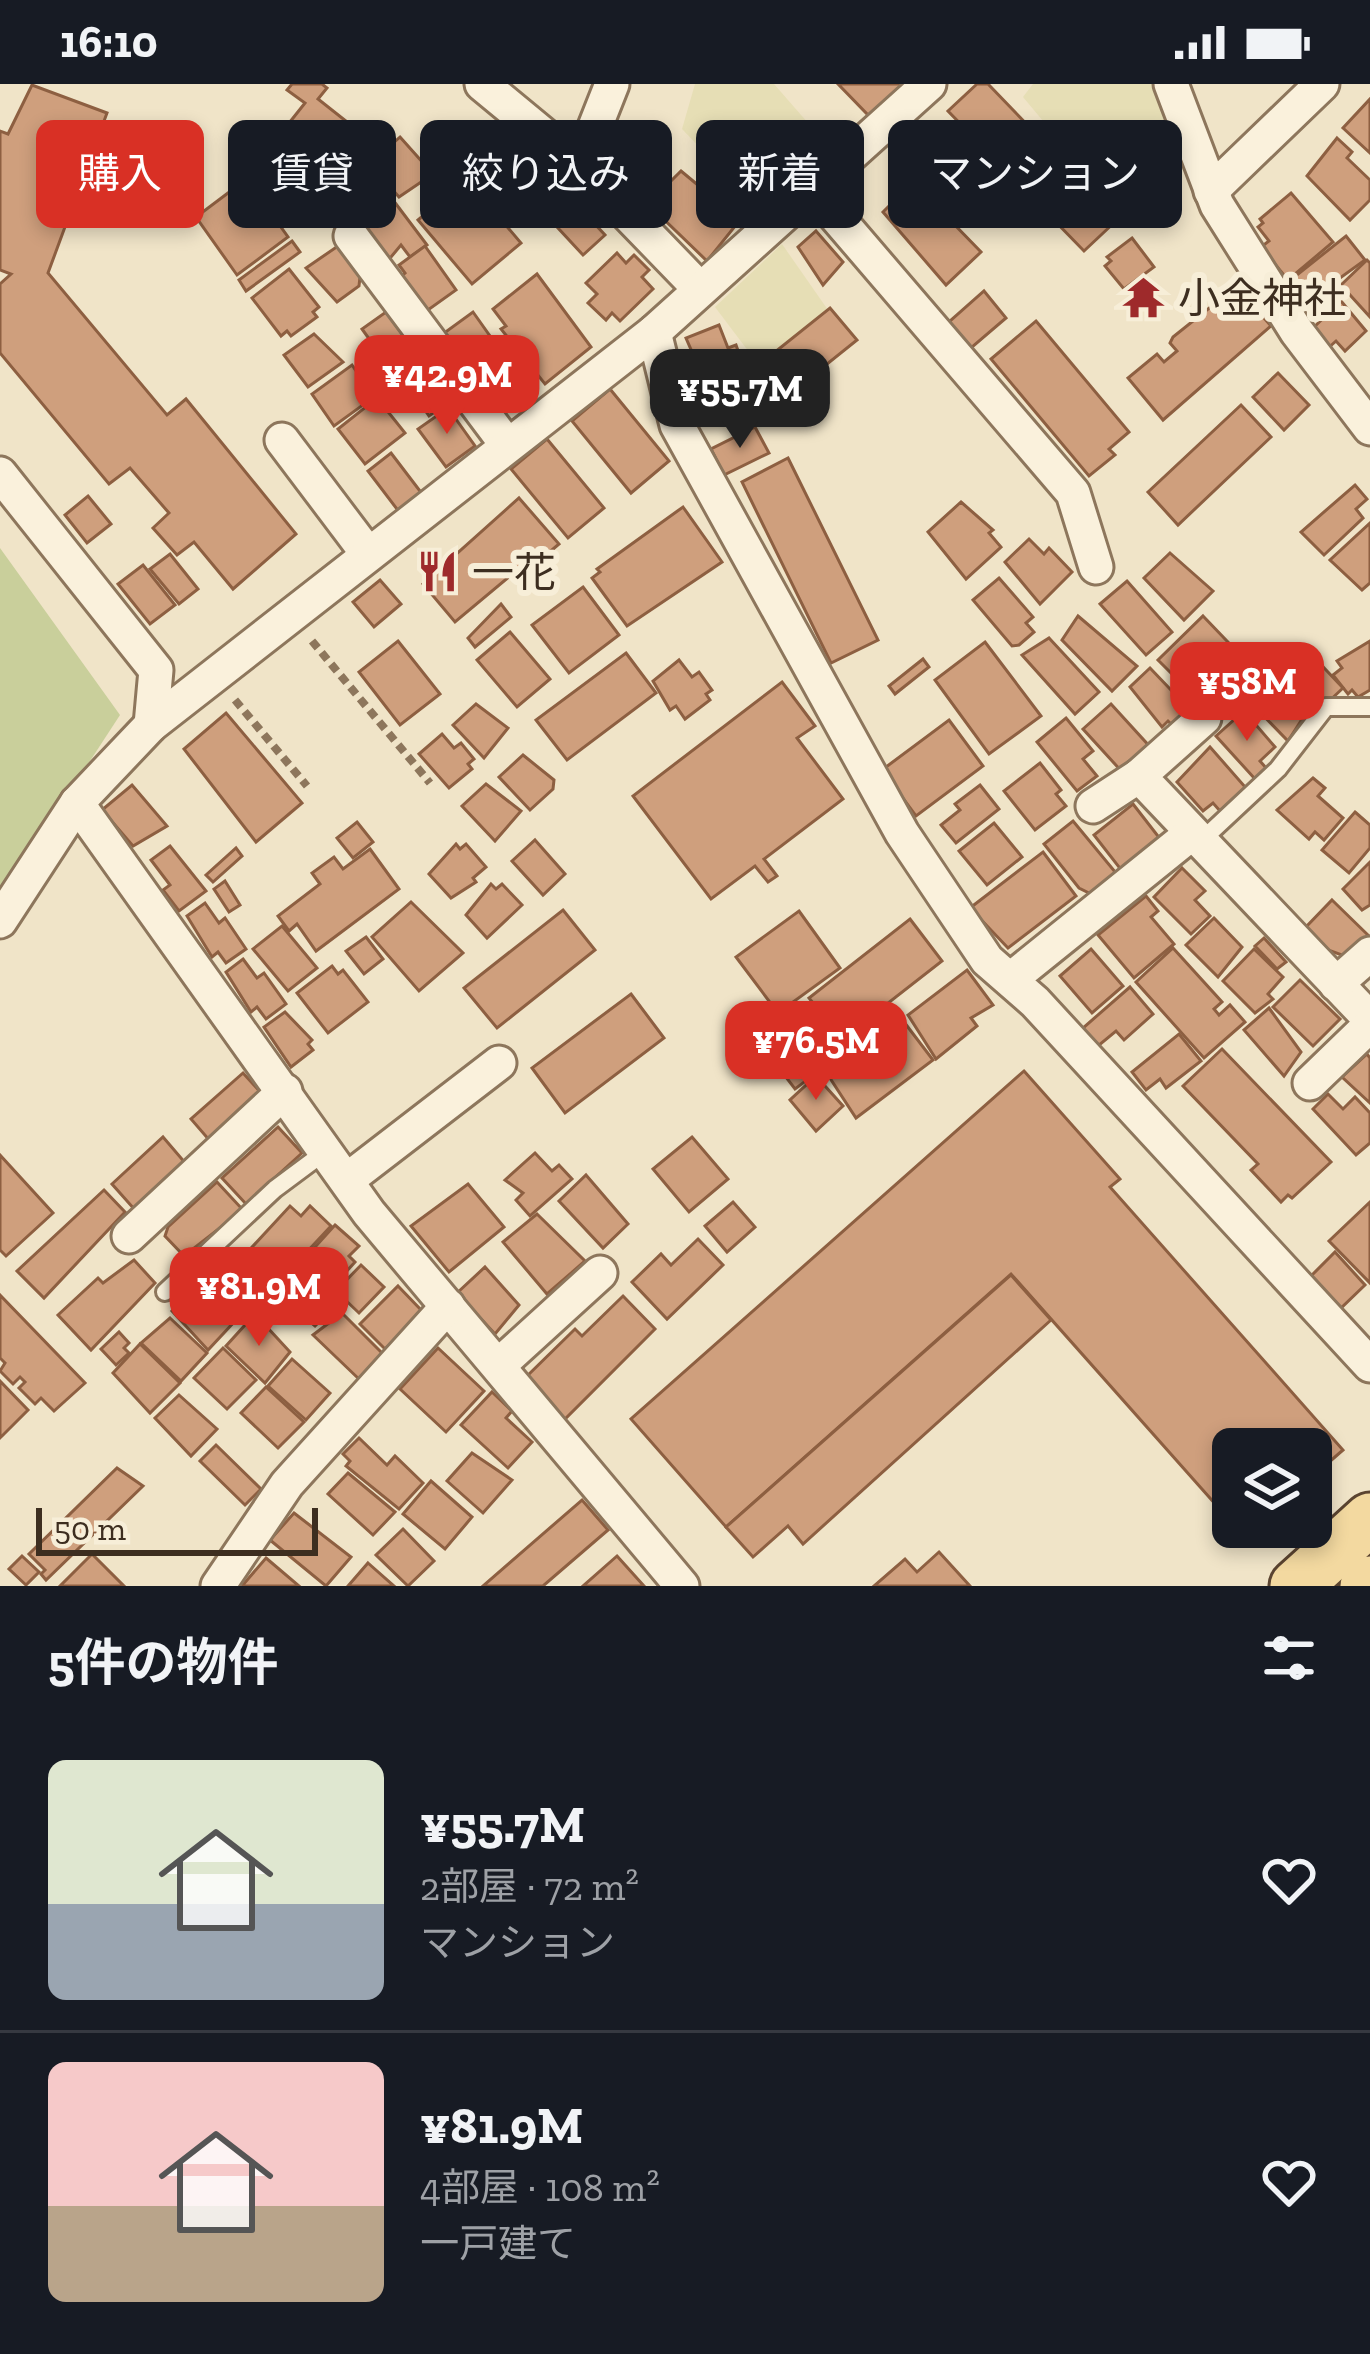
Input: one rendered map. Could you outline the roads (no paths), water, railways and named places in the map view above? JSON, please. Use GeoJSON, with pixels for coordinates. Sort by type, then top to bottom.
{"type":"FeatureCollection","features":[{"type":"Feature","properties":{"kind":"main road"},"geometry":{"type":"LineString","coordinates":[[1296,1586],[1370,1519]]}},
{"type":"Feature","properties":{"kind":"street"},"geometry":{"type":"LineString","coordinates":[[482,84],[526,120]]}},
{"type":"Feature","properties":{"kind":"street"},"geometry":{"type":"LineString","coordinates":[[597,120],[611,84]]}},
{"type":"Feature","properties":{"kind":"street"},"geometry":{"type":"LineString","coordinates":[[864,146],[929,84]]}},
{"type":"Feature","properties":{"kind":"street"},"geometry":{"type":"LineString","coordinates":[[1171,84],[1211,191],[1297,332],[1370,428]]}},
{"type":"Feature","properties":{"kind":"street"},"geometry":{"type":"LineString","coordinates":[[1211,191],[1322,84]]}},
{"type":"Feature","properties":{"kind":"street"},"geometry":{"type":"LineString","coordinates":[[641,228],[698,287]]}},
{"type":"Feature","properties":{"kind":"street"},"geometry":{"type":"LineString","coordinates":[[0,921],[77,803],[151,725],[654,332],[698,287],[771,228]]}},
{"type":"Feature","properties":{"kind":"street"},"geometry":{"type":"LineString","coordinates":[[846,228],[1073,493],[1089,574],[1123,543]]}},
{"type":"Feature","properties":{"kind":"street"},"geometry":{"type":"LineString","coordinates":[[351,236],[369,287],[507,446]]}},
{"type":"Feature","properties":{"kind":"street"},"geometry":{"type":"LineString","coordinates":[[654,332],[677,425],[881,795],[987,960],[1011,980],[1370,1365]]}},
{"type":"Feature","properties":{"kind":"street"},"geometry":{"type":"LineString","coordinates":[[282,440],[368,554]]}},
{"type":"Feature","properties":{"kind":"street"},"geometry":{"type":"LineString","coordinates":[[0,474],[156,670],[151,725]]}},
{"type":"Feature","properties":{"kind":"street"},"geometry":{"type":"LineString","coordinates":[[1093,806],[1139,776],[1204,718]]}},
{"type":"Feature","properties":{"kind":"street"},"geometry":{"type":"LineString","coordinates":[[1139,776],[1370,1022],[1310,1083]]}},
{"type":"Feature","properties":{"kind":"street"},"geometry":{"type":"LineString","coordinates":[[77,803],[347,1180],[682,1586]]}},
{"type":"Feature","properties":{"kind":"street"},"geometry":{"type":"LineString","coordinates":[[1011,980],[1196,837]]}},
{"type":"Feature","properties":{"kind":"street"},"geometry":{"type":"LineString","coordinates":[[1336,984],[1370,954]]}},
{"type":"Feature","properties":{"kind":"street"},"geometry":{"type":"LineString","coordinates":[[347,1180],[487,1085]]}},
{"type":"Feature","properties":{"kind":"street"},"geometry":{"type":"LineString","coordinates":[[139,1238],[286,1091]]}},
{"type":"Feature","properties":{"kind":"street"},"geometry":{"type":"LineString","coordinates":[[499,1365],[600,1273]]}},
{"type":"Feature","properties":{"kind":"street"},"geometry":{"type":"LineString","coordinates":[[218,1586],[287,1484],[448,1306]]}},
{"type":"Feature","properties":{"kind":"lane"},"geometry":{"type":"LineString","coordinates":[[1196,837],[1278,769],[1326,707],[1370,706]]}},
{"type":"Feature","properties":{"kind":"lane"},"geometry":{"type":"LineString","coordinates":[[165,1292],[275,1189],[326,1150]]}},
{"type":"Feature","properties":{"kind":"place","name":"小金神社"},"geometry":{"type":"Point","coordinates":[1144,298]}},
{"type":"Feature","properties":{"kind":"place","name":"一花"},"geometry":{"type":"Point","coordinates":[438,572]}}]}
